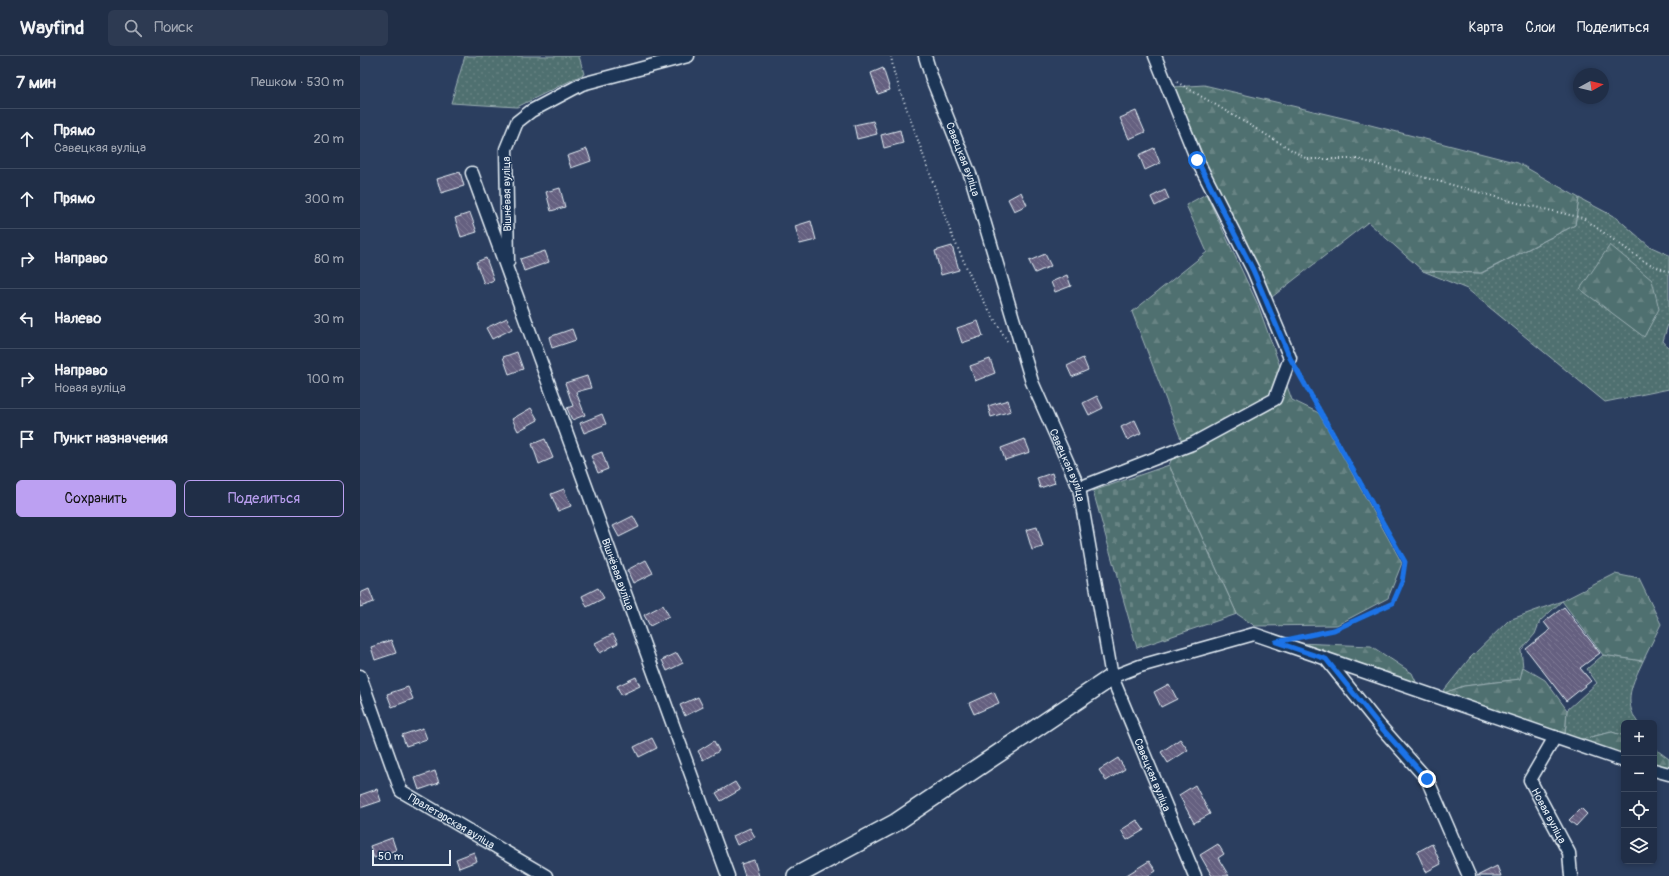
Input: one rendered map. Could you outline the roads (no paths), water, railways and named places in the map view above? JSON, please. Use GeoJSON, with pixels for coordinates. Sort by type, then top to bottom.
{"type":"FeatureCollection","features":[{"type":"Feature","properties":{"kind":"street","name":"Вішнёвая вуліца"},"geometry":{"type":"LineString","coordinates":[[508,272],[506,149],[517,122],[531,111],[582,84],[688,56]]}},
{"type":"Feature","properties":{"kind":"street","name":"Савецкая вуліца"},"geometry":{"type":"LineString","coordinates":[[925,56],[932,79],[971,177],[1032,382],[1079,488],[1112,677],[1195,876]]}},
{"type":"Feature","properties":{"kind":"street"},"geometry":{"type":"LineString","coordinates":[[1079,488],[1192,444],[1275,399],[1290,358],[1253,270],[1197,160],[1155,56]]}},
{"type":"Feature","properties":{"kind":"street","name":"Вішнёвая вуліца"},"geometry":{"type":"LineString","coordinates":[[472,173],[728,876]]}},
{"type":"Feature","properties":{"kind":"street"},"geometry":{"type":"LineString","coordinates":[[796,876],[894,823],[1112,677],[1140,666],[1254,634],[1621,759]]}},
{"type":"Feature","properties":{"kind":"street"},"geometry":{"type":"LineString","coordinates":[[1326,659],[1379,725],[1427,779],[1469,876]]}},
{"type":"Feature","properties":{"kind":"street","name":"Пралетарская вуліца"},"geometry":{"type":"LineString","coordinates":[[360,676],[401,791],[546,876]]}},
{"type":"Feature","properties":{"kind":"street","name":"Новая вуліца"},"geometry":{"type":"LineString","coordinates":[[1555,737],[1530,780],[1569,853],[1571,876]]}},
{"type":"Feature","properties":{"kind":"street"},"geometry":{"type":"LineString","coordinates":[[1657,771],[1669,774]]}}]}
